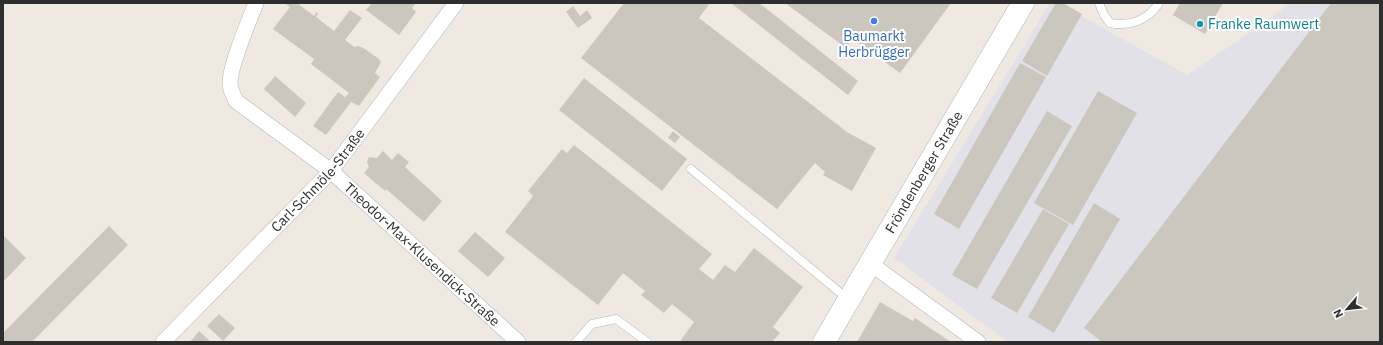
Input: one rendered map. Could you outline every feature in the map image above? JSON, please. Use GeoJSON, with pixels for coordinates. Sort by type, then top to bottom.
{"type":"FeatureCollection","features":[{"type":"Feature","properties":{"kind":"main road","name":"Fröndenberger Straße"},"geometry":{"type":"LineString","coordinates":[[824,342],[1023,3]]}},
{"type":"Feature","properties":{"kind":"street","name":"Theodor-Max-Klusendick-Straße"},"geometry":{"type":"LineString","coordinates":[[256,3],[232,69],[230,82],[232,94],[236,101],[331,171],[518,342]]}},
{"type":"Feature","properties":{"kind":"street","name":"Carl-Schmöle-Straße"},"geometry":{"type":"LineString","coordinates":[[162,342],[331,171],[456,3]]}},
{"type":"Feature","properties":{"kind":"street"},"geometry":{"type":"LineString","coordinates":[[871,264],[978,342]]}},
{"type":"Feature","properties":{"kind":"lane"},"geometry":{"type":"LineString","coordinates":[[1099,3],[1102,12],[1110,23],[1124,26],[1134,23],[1146,16],[1159,3]]}},
{"type":"Feature","properties":{"kind":"lane"},"geometry":{"type":"LineString","coordinates":[[691,169],[850,300]]}},
{"type":"Feature","properties":{"kind":"lane"},"geometry":{"type":"LineString","coordinates":[[576,342],[592,324],[616,319],[647,342]]}},
{"type":"Feature","properties":{"kind":"shaded area"},"geometry":{"type":"Polygon","coordinates":[[[1050,3],[1058,3],[1187,75],[1277,14],[1288,3],[1380,3],[1380,342],[1008,342],[894,258],[1050,3]]]}},
{"type":"Feature","properties":{"kind":"building"},"geometry":{"type":"Polygon","coordinates":[[[284,3],[297,3],[314,16],[317,12],[316,17],[334,31],[350,10],[362,18],[345,40],[354,47],[359,46],[365,49],[381,62],[375,73],[380,77],[359,106],[351,102],[326,135],[313,126],[338,92],[345,97],[349,93],[311,64],[314,59],[273,29],[290,7],[284,3]]]}},
{"type":"Feature","properties":{"kind":"building"},"geometry":{"type":"Polygon","coordinates":[[[372,3],[416,3],[412,8],[416,12],[399,35],[366,10],[372,3]]]}},
{"type":"Feature","properties":{"kind":"building"},"geometry":{"type":"Polygon","coordinates":[[[624,3],[710,3],[699,18],[847,132],[876,148],[852,191],[823,175],[825,172],[815,163],[777,209],[581,58],[624,3]]]}},
{"type":"Feature","properties":{"kind":"building"},"geometry":{"type":"Polygon","coordinates":[[[731,3],[759,3],[858,81],[848,95],[731,3]]]}},
{"type":"Feature","properties":{"kind":"building","name":"Baumarkt Herbrügger"},"geometry":{"type":"Polygon","coordinates":[[[785,3],[951,3],[900,73],[853,39],[846,48],[785,3]]]}},
{"type":"Feature","properties":{"kind":"building"},"geometry":{"type":"Polygon","coordinates":[[[1056,3],[1063,3],[1082,14],[1047,76],[1022,61],[1056,3]]]}},
{"type":"Feature","properties":{"kind":"building","name":"Franke Raumwert"},"geometry":{"type":"Polygon","coordinates":[[[1180,3],[1223,3],[1205,34],[1173,15],[1180,3]]]}},
{"type":"Feature","properties":{"kind":"building"},"geometry":{"type":"Polygon","coordinates":[[[1331,3],[1380,3],[1380,342],[1102,342],[1084,328],[1331,3]]]}},
{"type":"Feature","properties":{"kind":"building"},"geometry":{"type":"Polygon","coordinates":[[[573,6],[580,16],[587,10],[592,18],[578,28],[566,12],[573,6]]]}},
{"type":"Feature","properties":{"kind":"building"},"geometry":{"type":"Polygon","coordinates":[[[1020,63],[1046,77],[959,229],[934,214],[1020,63]]]}},
{"type":"Feature","properties":{"kind":"building"},"geometry":{"type":"Polygon","coordinates":[[[275,76],[306,103],[295,117],[264,89],[275,76]]]}},
{"type":"Feature","properties":{"kind":"building"},"geometry":{"type":"Polygon","coordinates":[[[584,78],[687,159],[662,191],[559,110],[584,78]]]}},
{"type":"Feature","properties":{"kind":"building"},"geometry":{"type":"Polygon","coordinates":[[[1098,91],[1137,113],[1073,225],[1034,203],[1098,91]]]}},
{"type":"Feature","properties":{"kind":"building"},"geometry":{"type":"Polygon","coordinates":[[[1047,111],[1072,126],[977,289],[952,275],[1047,111]]]}},
{"type":"Feature","properties":{"kind":"building"},"geometry":{"type":"Polygon","coordinates":[[[673,131],[680,137],[675,143],[668,138],[673,131]]]}},
{"type":"Feature","properties":{"kind":"building"},"geometry":{"type":"Polygon","coordinates":[[[574,145],[712,254],[699,269],[713,280],[725,265],[735,272],[754,248],[803,287],[773,327],[780,333],[772,342],[684,342],[681,340],[694,322],[672,304],[664,313],[641,295],[645,291],[623,273],[598,305],[505,232],[533,196],[528,191],[562,149],[567,153],[574,145]]]}},
{"type":"Feature","properties":{"kind":"building"},"geometry":{"type":"Polygon","coordinates":[[[383,151],[392,160],[398,153],[409,162],[405,167],[442,201],[424,222],[386,189],[385,191],[364,173],[369,167],[367,162],[369,157],[377,158],[383,151]]]}},
{"type":"Feature","properties":{"kind":"building"},"geometry":{"type":"Polygon","coordinates":[[[1094,203],[1120,219],[1054,333],[1028,317],[1094,203]]]}},
{"type":"Feature","properties":{"kind":"building"},"geometry":{"type":"Polygon","coordinates":[[[1043,209],[1069,224],[1017,313],[991,298],[1043,209]]]}},
{"type":"Feature","properties":{"kind":"building"},"geometry":{"type":"Polygon","coordinates":[[[109,226],[128,245],[32,342],[3,342],[3,333],[109,226]]]}},
{"type":"Feature","properties":{"kind":"building"},"geometry":{"type":"Polygon","coordinates":[[[475,232],[505,258],[488,277],[458,251],[475,232]]]}},
{"type":"Feature","properties":{"kind":"building"},"geometry":{"type":"Polygon","coordinates":[[[3,235],[26,258],[3,282],[3,235]]]}},
{"type":"Feature","properties":{"kind":"building"},"geometry":{"type":"Polygon","coordinates":[[[880,302],[913,321],[915,318],[951,342],[857,342],[880,302]]]}},
{"type":"Feature","properties":{"kind":"building"},"geometry":{"type":"Polygon","coordinates":[[[219,314],[235,328],[223,341],[207,326],[219,314]]]}},
{"type":"Feature","properties":{"kind":"building"},"geometry":{"type":"Polygon","coordinates":[[[199,331],[211,342],[190,342],[199,331]]]}},
{"type":"Feature","properties":{"kind":"place","name":"Baumarkt Herbrügger"},"geometry":{"type":"Point","coordinates":[874,21]}},
{"type":"Feature","properties":{"kind":"place","name":"Franke Raumwert"},"geometry":{"type":"Point","coordinates":[1200,24]}}]}
